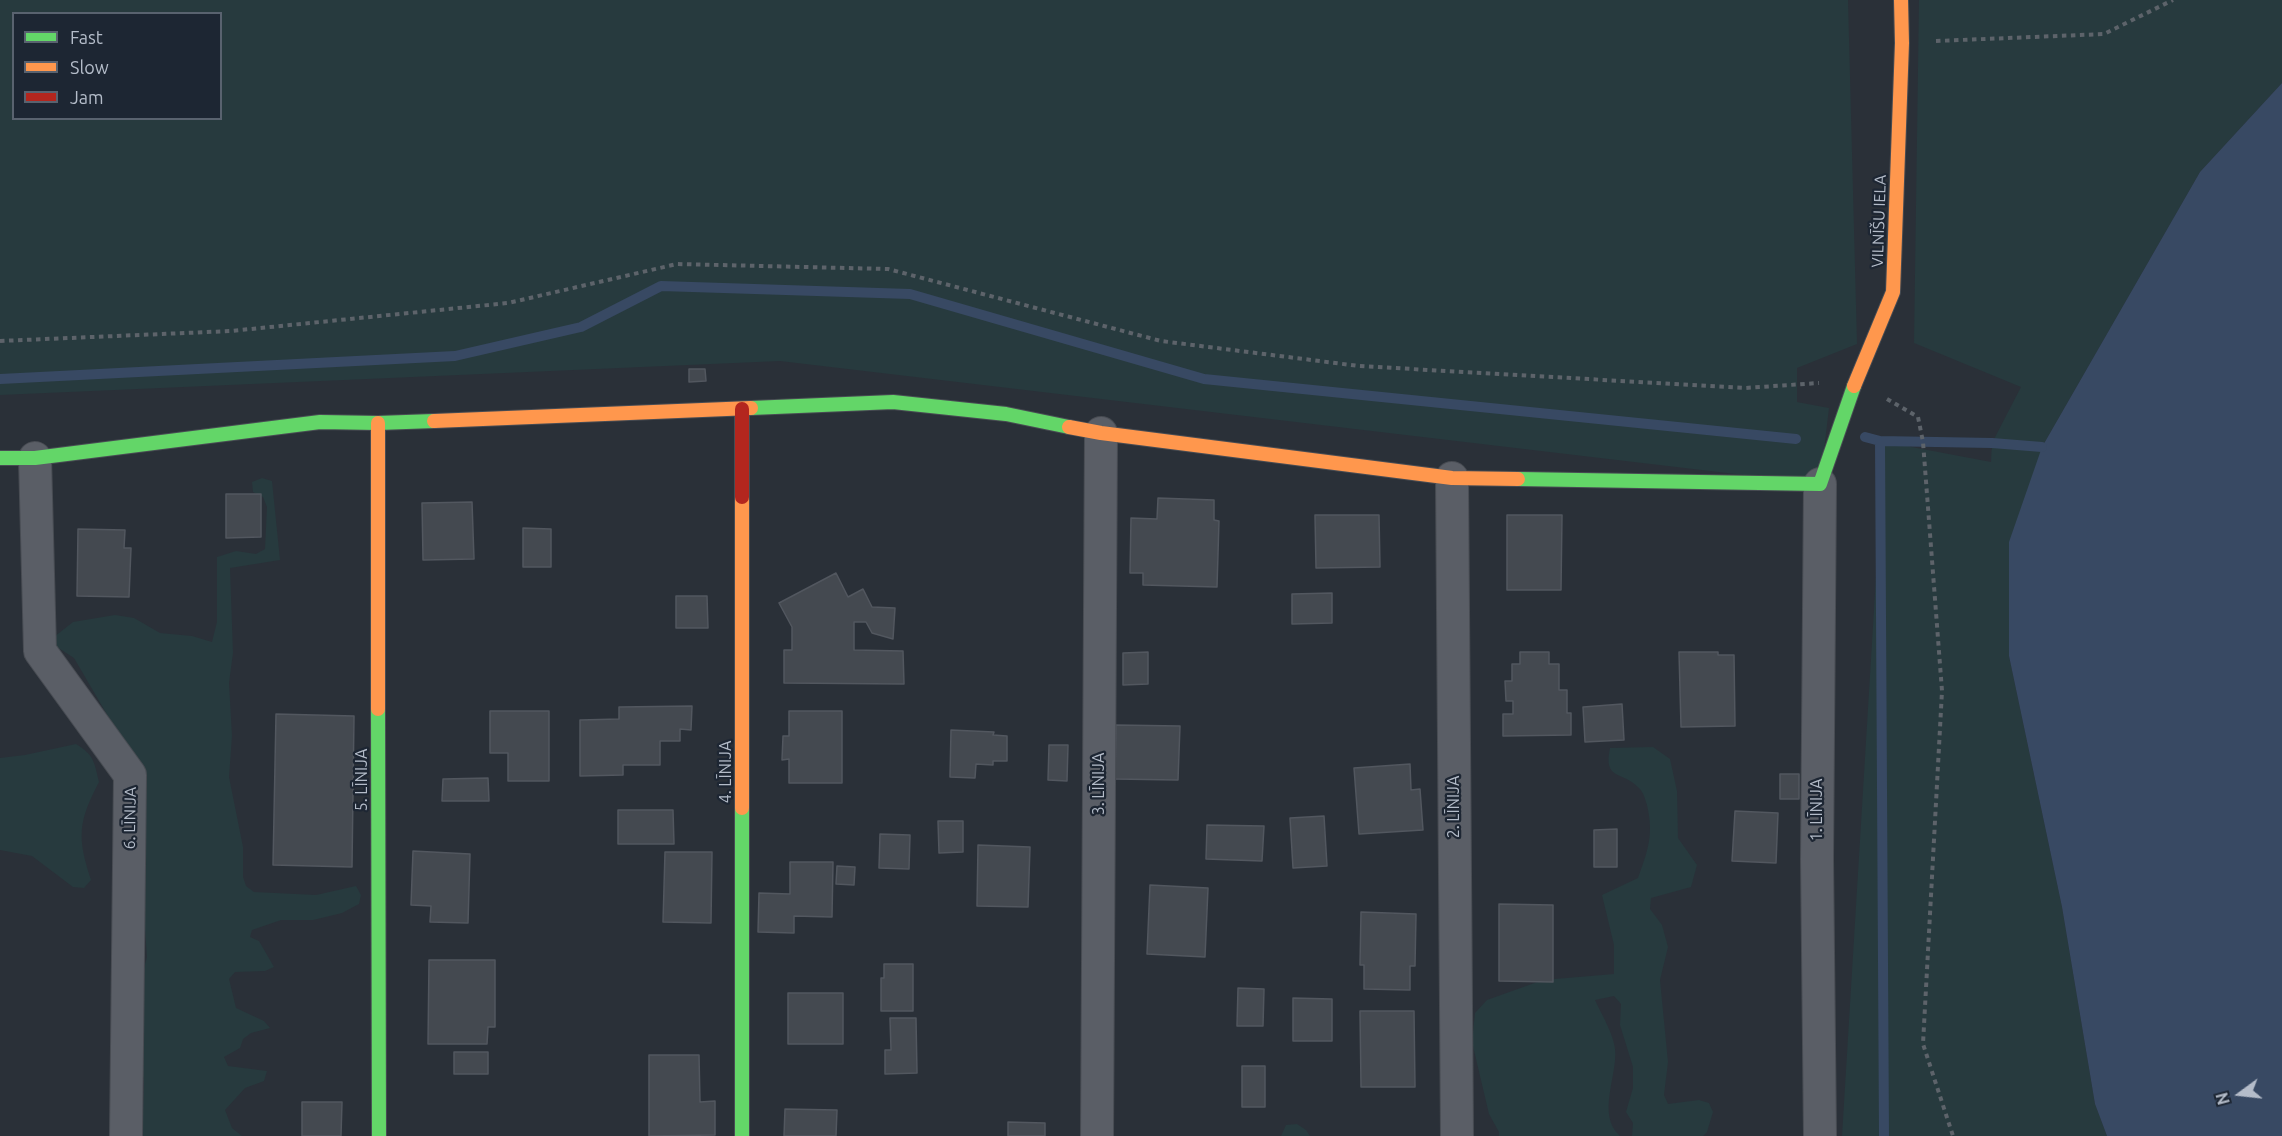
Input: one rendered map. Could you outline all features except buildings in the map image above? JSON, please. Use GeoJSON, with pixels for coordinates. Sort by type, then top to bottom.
{"type":"FeatureCollection","features":[{"type":"Feature","properties":{"kind":"street","name":"VILNĪŠU IELA"},"geometry":{"type":"LineString","coordinates":[[1820,484],[1856,380],[1893,292],[1902,43],[1901,0]]}},
{"type":"Feature","properties":{"kind":"street"},"geometry":{"type":"LineString","coordinates":[[0,458],[35,458],[320,422],[378,423],[893,402],[1006,414],[1101,433],[1452,478],[1820,484]]}},
{"type":"Feature","properties":{"kind":"street","name":"4. LĪNIJA"},"geometry":{"type":"LineString","coordinates":[[742,409],[742,1136]]}},
{"type":"Feature","properties":{"kind":"street","name":"5. LĪNIJA"},"geometry":{"type":"LineString","coordinates":[[378,423],[379,1136]]}},
{"type":"Feature","properties":{"kind":"street","name":"3. LĪNIJA"},"geometry":{"type":"LineString","coordinates":[[1097,1136],[1101,433]]}},
{"type":"Feature","properties":{"kind":"street","name":"6. LĪNIJA"},"geometry":{"type":"LineString","coordinates":[[35,458],[40,651],[130,775],[126,1136]]}},
{"type":"Feature","properties":{"kind":"street","name":"2. LĪNIJA"},"geometry":{"type":"LineString","coordinates":[[1452,478],[1457,1136]]}},
{"type":"Feature","properties":{"kind":"street","name":"1. LĪNIJA"},"geometry":{"type":"LineString","coordinates":[[1820,484],[1817,871],[1820,1136]]}},
{"type":"Feature","properties":{"kind":"path"},"geometry":{"type":"LineString","coordinates":[[1902,43],[2104,34],[2173,0]]}},
{"type":"Feature","properties":{"kind":"green space"},"geometry":{"type":"Polygon","coordinates":[[[0,0],[1848,0],[1857,344],[1797,368],[1797,402],[1829,408],[1820,484],[780,361],[0,395],[0,0]]]}},
{"type":"Feature","properties":{"kind":"green space"},"geometry":{"type":"Polygon","coordinates":[[[1919,0],[2282,0],[2282,83],[2200,172],[2042,447],[2009,656],[2062,907],[2095,1104],[2107,1136],[1842,1136],[1880,511],[1880,441],[1991,462],[1992,443],[2021,387],[1914,343],[1919,0]]]}},
{"type":"Feature","properties":{"kind":"green space"},"geometry":{"type":"Polygon","coordinates":[[[262,478],[272,481],[280,560],[230,568],[233,653],[229,683],[232,736],[229,777],[243,847],[243,877],[246,886],[254,892],[316,895],[356,886],[361,895],[359,904],[342,913],[313,920],[281,920],[252,930],[250,937],[259,941],[274,967],[265,971],[235,972],[229,979],[236,1008],[264,1021],[270,1028],[251,1033],[243,1039],[240,1048],[224,1057],[228,1066],[267,1071],[264,1081],[245,1088],[225,1110],[232,1128],[242,1136],[137,1136],[143,1113],[144,1082],[134,1019],[136,998],[147,957],[133,759],[74,658],[57,647],[54,637],[73,622],[115,615],[134,618],[160,633],[192,636],[212,642],[217,622],[217,557],[236,551],[256,554],[265,549],[267,507],[263,497],[253,492],[252,482],[262,478]]]}},
{"type":"Feature","properties":{"kind":"green space"},"geometry":{"type":"Polygon","coordinates":[[[76,744],[92,759],[99,782],[87,808],[82,830],[83,852],[91,880],[84,888],[73,887],[32,856],[0,850],[0,758],[76,744]]]}},
{"type":"Feature","properties":{"kind":"green space"},"geometry":{"type":"Polygon","coordinates":[[[1653,747],[1670,759],[1677,791],[1678,838],[1697,865],[1691,887],[1651,898],[1650,909],[1662,925],[1668,947],[1660,980],[1668,1062],[1664,1095],[1668,1104],[1699,1100],[1709,1103],[1713,1112],[1707,1132],[1703,1136],[1632,1136],[1633,1123],[1626,1112],[1633,1088],[1633,1067],[1620,1025],[1621,1004],[1614,996],[1595,1000],[1614,1043],[1615,1059],[1609,1106],[1613,1127],[1620,1136],[1499,1136],[1489,1114],[1472,1042],[1475,1013],[1487,1000],[1543,980],[1614,974],[1614,945],[1602,895],[1638,878],[1647,851],[1650,825],[1647,805],[1641,790],[1633,782],[1616,774],[1609,766],[1610,748],[1653,747]]]}},
{"type":"Feature","properties":{"kind":"green space"},"geometry":{"type":"Polygon","coordinates":[[[1297,1124],[1310,1136],[1281,1136],[1286,1125],[1297,1124]]]}},
{"type":"Feature","properties":{"kind":"water"},"geometry":{"type":"Polygon","coordinates":[[[2282,83],[2282,1136],[2107,1136],[2095,1104],[2062,907],[2009,656],[2009,542],[2042,447],[2200,172],[2282,83]]]}},
{"type":"Feature","properties":{"kind":"waterway"},"geometry":{"type":"LineString","coordinates":[[0,379],[455,356],[581,327],[661,286],[910,294],[1204,379],[1796,439]]}},
{"type":"Feature","properties":{"kind":"waterway"},"geometry":{"type":"LineString","coordinates":[[1865,437],[1880,441],[1992,443],[2042,447]]}},
{"type":"Feature","properties":{"kind":"waterway"},"geometry":{"type":"LineString","coordinates":[[1880,441],[1884,1136]]}},
{"type":"Feature","properties":{"kind":"traffic: fast"},"geometry":{"type":"LineString","coordinates":[[1518,479],[1820,484],[1854,386]]}},
{"type":"Feature","properties":{"kind":"traffic: fast"},"geometry":{"type":"LineString","coordinates":[[751,408],[893,402],[1006,414],[1069,427]]}},
{"type":"Feature","properties":{"kind":"traffic: fast"},"geometry":{"type":"LineString","coordinates":[[0,458],[35,458],[320,422],[434,421]]}},
{"type":"Feature","properties":{"kind":"traffic: fast"},"geometry":{"type":"LineString","coordinates":[[378,709],[379,1136]]}},
{"type":"Feature","properties":{"kind":"traffic: fast"},"geometry":{"type":"LineString","coordinates":[[742,808],[742,1136]]}},
{"type":"Feature","properties":{"kind":"traffic: slow"},"geometry":{"type":"LineString","coordinates":[[1854,386],[1893,292],[1902,43],[1901,0]]}},
{"type":"Feature","properties":{"kind":"traffic: slow"},"geometry":{"type":"LineString","coordinates":[[434,421],[751,408]]}},
{"type":"Feature","properties":{"kind":"traffic: slow"},"geometry":{"type":"LineString","coordinates":[[378,423],[378,709]]}},
{"type":"Feature","properties":{"kind":"traffic: slow"},"geometry":{"type":"LineString","coordinates":[[1069,427],[1452,478],[1518,479]]}},
{"type":"Feature","properties":{"kind":"traffic: slow"},"geometry":{"type":"LineString","coordinates":[[742,497],[742,808]]}},
{"type":"Feature","properties":{"kind":"traffic: jam"},"geometry":{"type":"LineString","coordinates":[[742,409],[742,497]]}}]}
